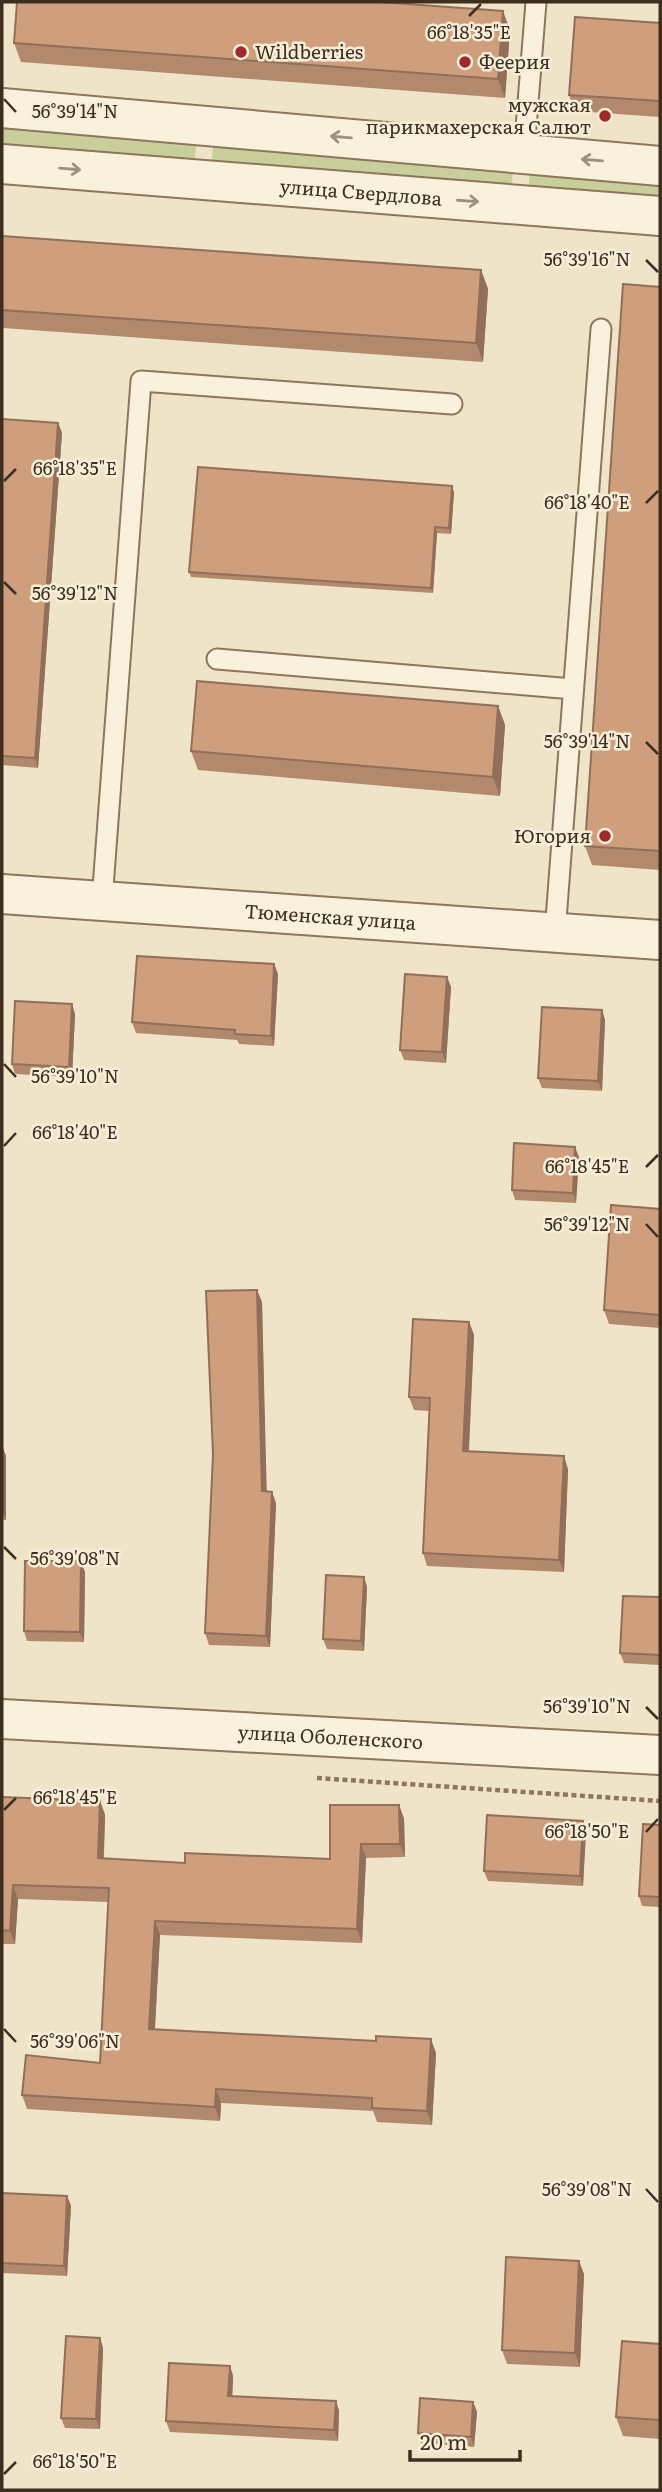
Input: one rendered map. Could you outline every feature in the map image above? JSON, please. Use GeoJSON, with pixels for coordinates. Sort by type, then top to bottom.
{"type":"FeatureCollection","features":[{"type":"Feature","properties":{"kind":"street"},"geometry":{"type":"LineString","coordinates":[[2,108],[660,166]]}},
{"type":"Feature","properties":{"kind":"street"},"geometry":{"type":"LineString","coordinates":[[202,180],[207,125]]}},
{"type":"Feature","properties":{"kind":"street"},"geometry":{"type":"LineString","coordinates":[[522,204],[524,153]]}},
{"type":"Feature","properties":{"kind":"street","name":"улица Свердлова"},"geometry":{"type":"LineString","coordinates":[[2,164],[660,216]]}},
{"type":"Feature","properties":{"kind":"street","name":"Тюменская улица"},"geometry":{"type":"LineString","coordinates":[[2,894],[660,940]]}},
{"type":"Feature","properties":{"kind":"street","name":"улица Оболенского"},"geometry":{"type":"LineString","coordinates":[[2,1719],[660,1755]]}},
{"type":"Feature","properties":{"kind":"lane"},"geometry":{"type":"LineString","coordinates":[[524,153],[536,2]]}},
{"type":"Feature","properties":{"kind":"lane"},"geometry":{"type":"LineString","coordinates":[[555,933],[600,329]]}},
{"type":"Feature","properties":{"kind":"lane"},"geometry":{"type":"LineString","coordinates":[[102,901],[141,381],[452,404]]}},
{"type":"Feature","properties":{"kind":"lane"},"geometry":{"type":"LineString","coordinates":[[216,659],[573,689]]}},
{"type":"Feature","properties":{"kind":"path"},"geometry":{"type":"LineString","coordinates":[[304,1777],[660,1801]]}},
{"type":"Feature","properties":{"kind":"green space"},"geometry":{"type":"Polygon","coordinates":[[[2,115],[197,133],[194,171],[2,154],[2,115]]]}},
{"type":"Feature","properties":{"kind":"green space"},"geometry":{"type":"Polygon","coordinates":[[[214,134],[514,158],[511,194],[211,171],[214,134]]]}},
{"type":"Feature","properties":{"kind":"green space"},"geometry":{"type":"Polygon","coordinates":[[[530,162],[660,173],[660,209],[528,199],[530,162]]]}},
{"type":"Feature","properties":{"kind":"building"},"geometry":{"type":"Polygon","coordinates":[[[17,2],[380,2],[503,11],[498,79],[14,43],[17,2]]]}},
{"type":"Feature","properties":{"kind":"building"},"geometry":{"type":"Polygon","coordinates":[[[575,17],[660,23],[660,101],[569,95],[575,17]]]}},
{"type":"Feature","properties":{"kind":"building"},"geometry":{"type":"Polygon","coordinates":[[[2,236],[481,270],[476,343],[2,310],[2,236]]]}},
{"type":"Feature","properties":{"kind":"building"},"geometry":{"type":"Polygon","coordinates":[[[623,284],[660,287],[660,851],[585,846],[623,284]]]}},
{"type":"Feature","properties":{"kind":"building"},"geometry":{"type":"Polygon","coordinates":[[[2,419],[58,423],[35,758],[2,756],[2,419]]]}},
{"type":"Feature","properties":{"kind":"building"},"geometry":{"type":"Polygon","coordinates":[[[198,467],[452,486],[449,528],[435,527],[431,588],[189,572],[198,467]]]}},
{"type":"Feature","properties":{"kind":"building"},"geometry":{"type":"Polygon","coordinates":[[[197,681],[498,706],[493,777],[191,751],[197,681]]]}},
{"type":"Feature","properties":{"kind":"building"},"geometry":{"type":"Polygon","coordinates":[[[137,956],[274,964],[271,1036],[235,1034],[235,1030],[132,1022],[137,956]]]}},
{"type":"Feature","properties":{"kind":"building"},"geometry":{"type":"Polygon","coordinates":[[[405,974],[447,977],[442,1052],[400,1050],[405,974]]]}},
{"type":"Feature","properties":{"kind":"building"},"geometry":{"type":"Polygon","coordinates":[[[15,1001],[72,1004],[69,1067],[12,1064],[15,1001]]]}},
{"type":"Feature","properties":{"kind":"building"},"geometry":{"type":"Polygon","coordinates":[[[542,1007],[602,1010],[598,1081],[538,1078],[542,1007]]]}},
{"type":"Feature","properties":{"kind":"building"},"geometry":{"type":"Polygon","coordinates":[[[514,1143],[575,1147],[573,1193],[512,1190],[514,1143]]]}},
{"type":"Feature","properties":{"kind":"building"},"geometry":{"type":"Polygon","coordinates":[[[611,1205],[660,1209],[660,1315],[604,1310],[611,1205]]]}},
{"type":"Feature","properties":{"kind":"building"},"geometry":{"type":"Polygon","coordinates":[[[257,1290],[262,1491],[272,1492],[266,1636],[205,1633],[213,1454],[206,1291],[257,1290]]]}},
{"type":"Feature","properties":{"kind":"building"},"geometry":{"type":"Polygon","coordinates":[[[413,1319],[469,1322],[463,1451],[564,1456],[559,1560],[423,1553],[430,1398],[409,1397],[413,1319]]]}},
{"type":"Feature","properties":{"kind":"building"},"geometry":{"type":"Polygon","coordinates":[[[25,1561],[81,1561],[80,1632],[24,1631],[25,1561]]]}},
{"type":"Feature","properties":{"kind":"building"},"geometry":{"type":"Polygon","coordinates":[[[326,1575],[364,1577],[361,1641],[323,1639],[326,1575]]]}},
{"type":"Feature","properties":{"kind":"building"},"geometry":{"type":"Polygon","coordinates":[[[623,1596],[660,1597],[660,1655],[620,1653],[623,1596]]]}},
{"type":"Feature","properties":{"kind":"building"},"geometry":{"type":"Polygon","coordinates":[[[2,1797],[100,1801],[98,1858],[185,1863],[185,1853],[330,1859],[330,1805],[399,1805],[400,1844],[361,1844],[357,1929],[155,1921],[149,2029],[376,2041],[376,2036],[431,2039],[427,2111],[372,2108],[372,2098],[216,2089],[215,2107],[22,2095],[26,2055],[100,2063],[109,1888],[13,1885],[10,1931],[2,1930],[2,1797]]]}},
{"type":"Feature","properties":{"kind":"building"},"geometry":{"type":"Polygon","coordinates":[[[487,1815],[583,1821],[580,1876],[484,1871],[487,1815]]]}},
{"type":"Feature","properties":{"kind":"building"},"geometry":{"type":"Polygon","coordinates":[[[643,1824],[660,1825],[660,1897],[639,1896],[643,1824]]]}},
{"type":"Feature","properties":{"kind":"building"},"geometry":{"type":"Polygon","coordinates":[[[2,2193],[67,2196],[64,2266],[2,2263],[2,2193]]]}},
{"type":"Feature","properties":{"kind":"building"},"geometry":{"type":"Polygon","coordinates":[[[506,2257],[579,2261],[575,2353],[502,2350],[506,2257]]]}},
{"type":"Feature","properties":{"kind":"building"},"geometry":{"type":"Polygon","coordinates":[[[66,2336],[100,2338],[96,2419],[61,2418],[66,2336]]]}},
{"type":"Feature","properties":{"kind":"building"},"geometry":{"type":"Polygon","coordinates":[[[622,2341],[660,2344],[660,2420],[616,2417],[622,2341]]]}},
{"type":"Feature","properties":{"kind":"building"},"geometry":{"type":"Polygon","coordinates":[[[169,2363],[230,2366],[228,2396],[336,2401],[334,2430],[166,2421],[169,2363]]]}},
{"type":"Feature","properties":{"kind":"building"},"geometry":{"type":"Polygon","coordinates":[[[420,2398],[473,2402],[471,2437],[418,2433],[420,2398]]]}},
{"type":"Feature","properties":{"kind":"place","name":"Wildberries"},"geometry":{"type":"Point","coordinates":[241,52]}},
{"type":"Feature","properties":{"kind":"place","name":"Феерия"},"geometry":{"type":"Point","coordinates":[465,62]}},
{"type":"Feature","properties":{"kind":"place","name":"мужская парикмахерская Салют"},"geometry":{"type":"Point","coordinates":[605,116]}},
{"type":"Feature","properties":{"kind":"place","name":"Югория"},"geometry":{"type":"Point","coordinates":[605,836]}}]}
